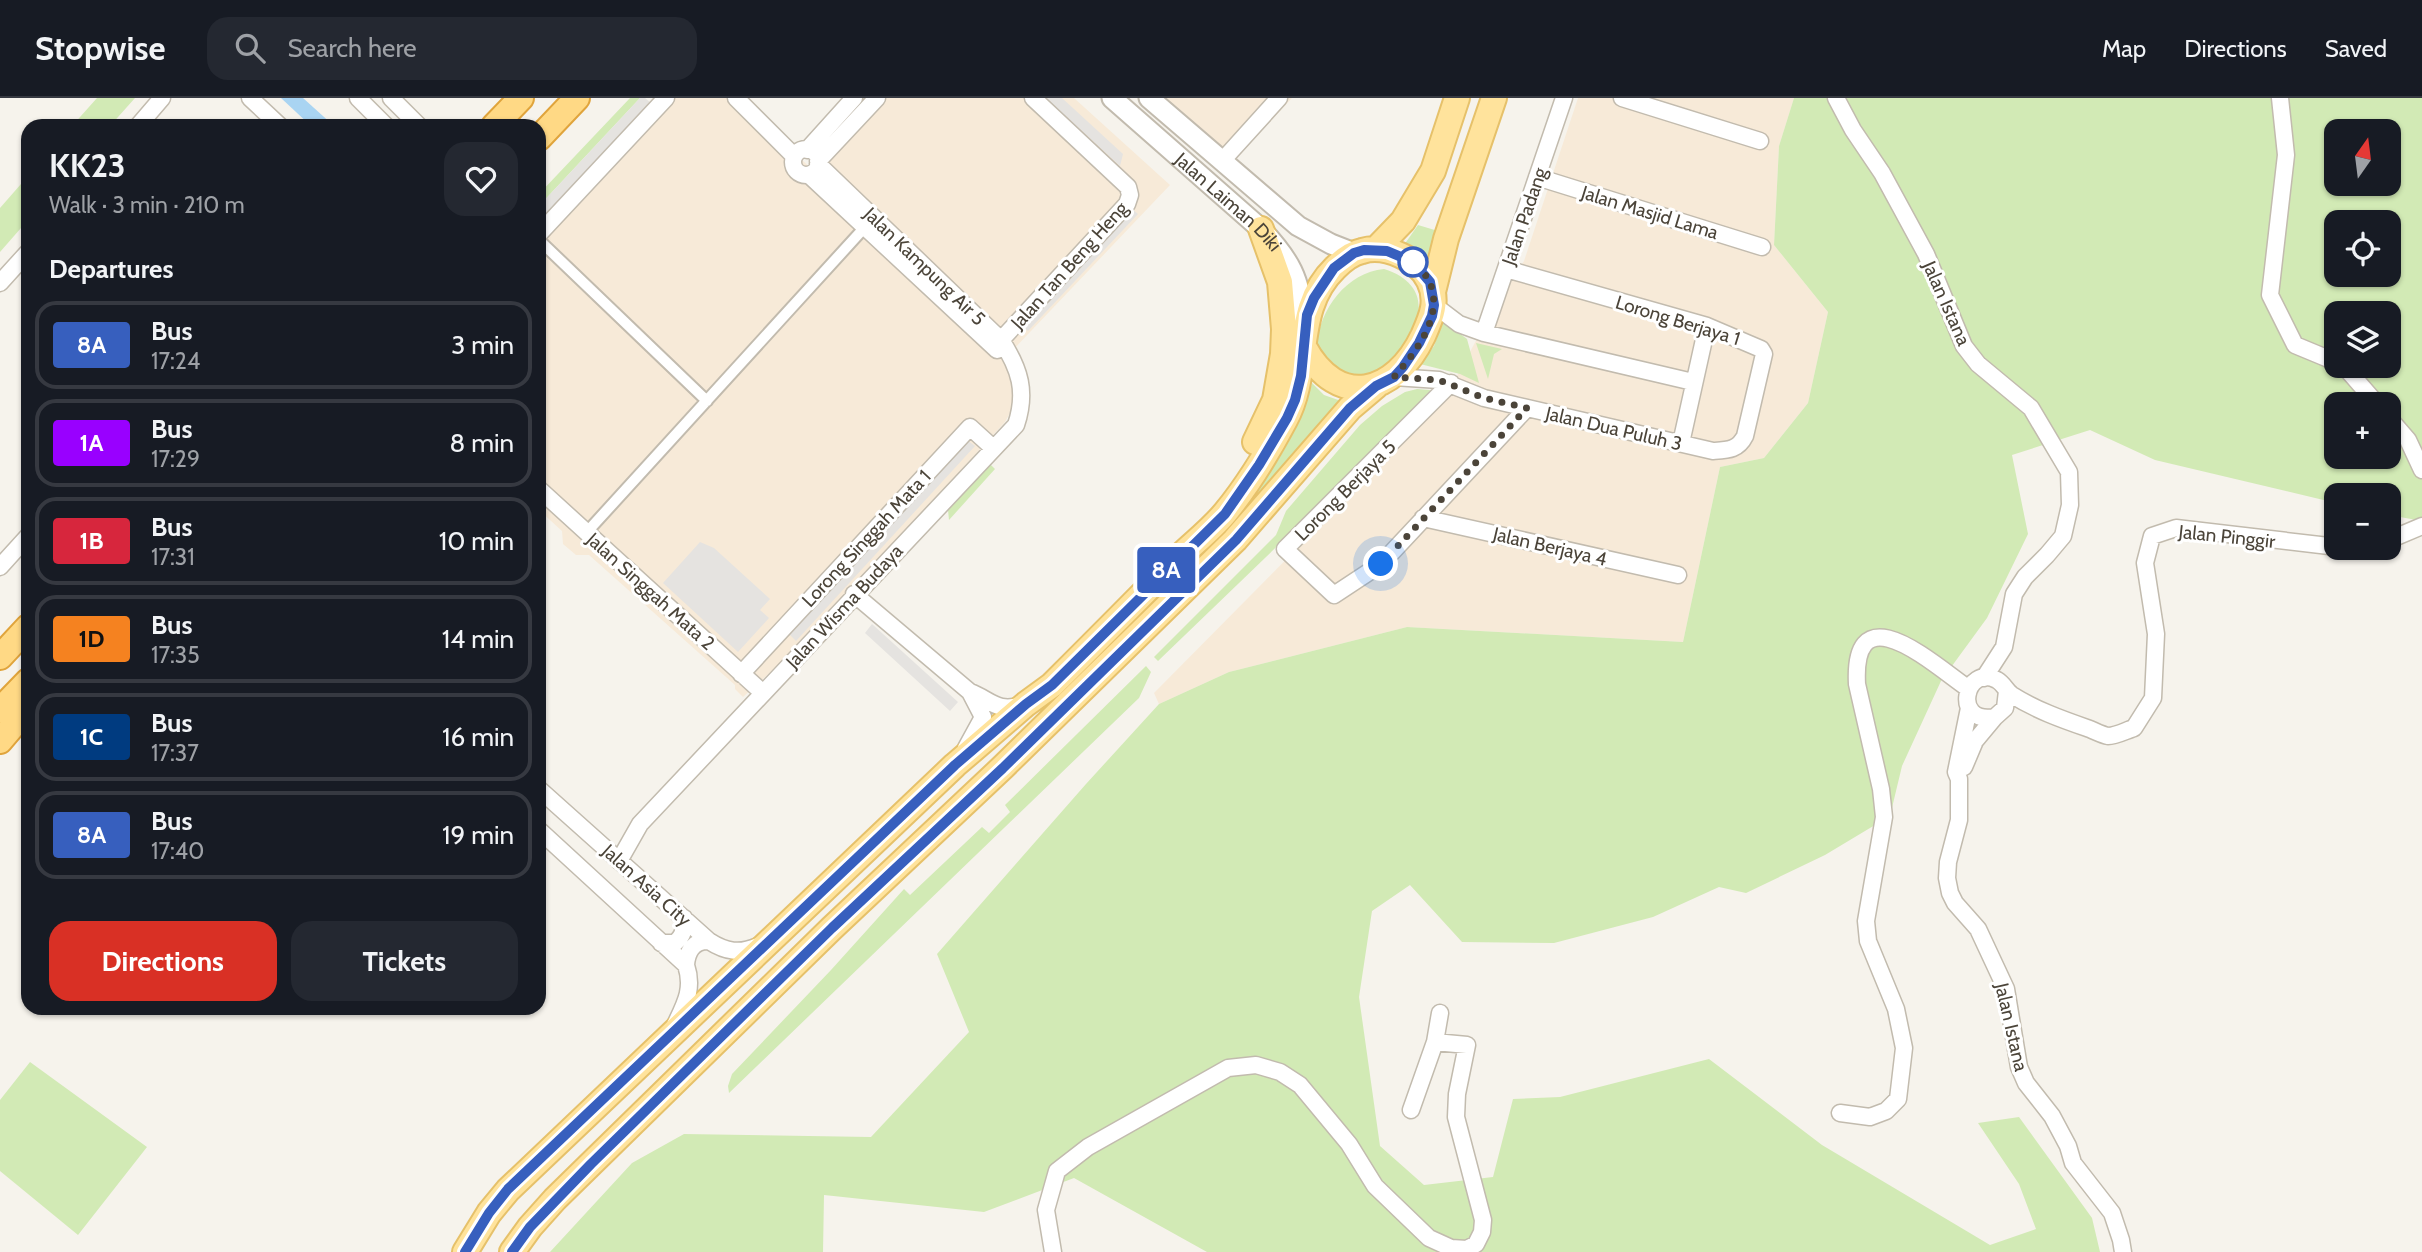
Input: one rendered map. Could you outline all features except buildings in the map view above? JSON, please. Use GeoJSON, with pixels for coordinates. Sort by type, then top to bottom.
{"type":"FeatureCollection","features":[{"type":"Feature","properties":{"kind":"highway"},"geometry":{"type":"LineString","coordinates":[[501,119],[521,98]]}},
{"type":"Feature","properties":{"kind":"highway"},"geometry":{"type":"LineString","coordinates":[[546,131],[577,98]]}},
{"type":"Feature","properties":{"kind":"highway"},"geometry":{"type":"LineString","coordinates":[[0,657],[21,634]]}},
{"type":"Feature","properties":{"kind":"highway"},"geometry":{"type":"LineString","coordinates":[[0,710],[21,688]]}},
{"type":"Feature","properties":{"kind":"highway"},"geometry":{"type":"LineString","coordinates":[[0,741],[21,716]]}},
{"type":"Feature","properties":{"kind":"main road"},"geometry":{"type":"LineString","coordinates":[[466,1252],[489,1213],[508,1189],[955,765],[1052,685],[1225,514],[1287,418],[1301,376],[1305,338],[1314,298],[1334,268],[1365,251],[1403,221],[1433,171],[1457,98]]}},
{"type":"Feature","properties":{"kind":"main road"},"geometry":{"type":"LineString","coordinates":[[512,1252],[555,1199],[1236,540],[1350,408],[1385,381],[1419,343],[1432,316],[1446,239],[1494,98]]}},
{"type":"Feature","properties":{"kind":"main road"},"geometry":{"type":"LineString","coordinates":[[1225,514],[1232,485],[1275,400],[1283,354],[1280,282],[1261,229]]}},
{"type":"Feature","properties":{"kind":"main road"},"geometry":{"type":"LineString","coordinates":[[1365,251],[1395,254],[1413,262],[1425,275],[1434,299]]}},
{"type":"Feature","properties":{"kind":"main road"},"geometry":{"type":"LineString","coordinates":[[1305,338],[1313,364],[1326,376],[1354,387],[1385,381]]}},
{"type":"Feature","properties":{"kind":"street"},"geometry":{"type":"LineString","coordinates":[[144,119],[162,98]]}},
{"type":"Feature","properties":{"kind":"street"},"geometry":{"type":"LineString","coordinates":[[250,98],[272,119]]}},
{"type":"Feature","properties":{"kind":"street"},"geometry":{"type":"LineString","coordinates":[[358,98],[379,119]]}},
{"type":"Feature","properties":{"kind":"street"},"geometry":{"type":"LineString","coordinates":[[391,98],[412,119]]}},
{"type":"Feature","properties":{"kind":"street"},"geometry":{"type":"LineString","coordinates":[[546,227],[666,98]]}},
{"type":"Feature","properties":{"kind":"street","name":"Jalan Kampung Air 5"},"geometry":{"type":"LineString","coordinates":[[736,98],[809,161],[1001,340],[1019,377]]}},
{"type":"Feature","properties":{"kind":"street"},"geometry":{"type":"LineString","coordinates":[[809,161],[853,98]]}},
{"type":"Feature","properties":{"kind":"street"},"geometry":{"type":"LineString","coordinates":[[809,161],[877,98]]}},
{"type":"Feature","properties":{"kind":"street","name":"Jalan Tan Beng Heng"},"geometry":{"type":"LineString","coordinates":[[1001,340],[1127,204],[1130,195],[1128,187],[1032,98]]}},
{"type":"Feature","properties":{"kind":"street","name":"Jalan Laiman Diki"},"geometry":{"type":"LineString","coordinates":[[1112,98],[1261,229],[1283,253],[1295,274],[1302,296],[1305,338]]}},
{"type":"Feature","properties":{"kind":"street","name":"Jalan Laiman Diki"},"geometry":{"type":"LineString","coordinates":[[1149,98],[1298,226],[1331,244],[1365,251]]}},
{"type":"Feature","properties":{"kind":"street"},"geometry":{"type":"LineString","coordinates":[[1223,161],[1279,98]]}},
{"type":"Feature","properties":{"kind":"street","name":"Jalan Padang"},"geometry":{"type":"LineString","coordinates":[[1485,334],[1564,98]]}},
{"type":"Feature","properties":{"kind":"street"},"geometry":{"type":"LineString","coordinates":[[1622,98],[1760,141]]}},
{"type":"Feature","properties":{"kind":"street","name":"Jalan Istana"},"geometry":{"type":"LineString","coordinates":[[1836,98],[1853,130],[1882,173],[1926,254],[1964,346],[1978,364],[2031,408],[2069,472],[2070,505],[2063,536],[2025,577],[2014,594],[2004,647],[1984,678]]}},
{"type":"Feature","properties":{"kind":"street"},"geometry":{"type":"LineString","coordinates":[[2280,98],[2286,155],[2270,295],[2295,345],[2324,357]]}},
{"type":"Feature","properties":{"kind":"street"},"geometry":{"type":"LineString","coordinates":[[809,161],[865,227],[995,348],[1019,377]]}},
{"type":"Feature","properties":{"kind":"street","name":"Jalan Masjid Lama"},"geometry":{"type":"LineString","coordinates":[[1537,177],[1762,247]]}},
{"type":"Feature","properties":{"kind":"street"},"geometry":{"type":"LineString","coordinates":[[586,533],[865,227]]}},
{"type":"Feature","properties":{"kind":"street"},"geometry":{"type":"LineString","coordinates":[[546,247],[707,401]]}},
{"type":"Feature","properties":{"kind":"street"},"geometry":{"type":"LineString","coordinates":[[0,284],[21,260]]}},
{"type":"Feature","properties":{"kind":"street","name":"Lorong Berjaya 1"},"geometry":{"type":"LineString","coordinates":[[1506,269],[1707,326],[1761,349],[1763,354],[1745,436],[1741,444],[1733,449],[1713,451]]}},
{"type":"Feature","properties":{"kind":"street"},"geometry":{"type":"LineString","coordinates":[[1434,299],[1459,324],[1485,334],[1693,382]]}},
{"type":"Feature","properties":{"kind":"street"},"geometry":{"type":"LineString","coordinates":[[1681,443],[1707,326]]}},
{"type":"Feature","properties":{"kind":"street","name":"Jalan Wisma Budaya"},"geometry":{"type":"LineString","coordinates":[[619,860],[639,824],[992,447],[1016,425],[1023,396],[1019,377]]}},
{"type":"Feature","properties":{"kind":"street"},"geometry":{"type":"LineString","coordinates":[[2354,378],[2367,392]]}},
{"type":"Feature","properties":{"kind":"street","name":"Jalan Dua Puluh 3"},"geometry":{"type":"LineString","coordinates":[[1385,381],[1439,380],[1484,398],[1713,451]]}},
{"type":"Feature","properties":{"kind":"street","name":"Lorong Berjaya 5"},"geometry":{"type":"LineString","coordinates":[[1423,518],[1381,564],[1334,596],[1286,549],[1451,383]]}},
{"type":"Feature","properties":{"kind":"street"},"geometry":{"type":"LineString","coordinates":[[1423,518],[1527,408]]}},
{"type":"Feature","properties":{"kind":"street","name":"Lorong Singgah Mata 1"},"geometry":{"type":"LineString","coordinates":[[741,674],[970,426],[992,447]]}},
{"type":"Feature","properties":{"kind":"street"},"geometry":{"type":"LineString","coordinates":[[2401,432],[2408,440],[2422,470]]}},
{"type":"Feature","properties":{"kind":"street","name":"Jalan Singgah Mata 2"},"geometry":{"type":"LineString","coordinates":[[546,496],[762,693]]}},
{"type":"Feature","properties":{"kind":"street","name":"Jalan Berjaya 4"},"geometry":{"type":"LineString","coordinates":[[1423,518],[1678,575]]}},
{"type":"Feature","properties":{"kind":"street"},"geometry":{"type":"LineString","coordinates":[[2401,535],[2422,526]]}},
{"type":"Feature","properties":{"kind":"street","name":"Jalan Pinggir"},"geometry":{"type":"LineString","coordinates":[[2006,689],[2044,712],[2108,736],[2134,728],[2153,698],[2156,634],[2145,563],[2152,536],[2176,528],[2324,545]]}},
{"type":"Feature","properties":{"kind":"street"},"geometry":{"type":"LineString","coordinates":[[0,567],[21,544]]}},
{"type":"Feature","properties":{"kind":"street"},"geometry":{"type":"LineString","coordinates":[[854,594],[970,692],[1003,708],[1026,704]]}},
{"type":"Feature","properties":{"kind":"street"},"geometry":{"type":"LineString","coordinates":[[1840,1113],[1870,1117],[1886,1111],[1898,1099],[1904,1048],[1896,1009],[1868,941],[1866,921],[1884,817],[1881,789],[1857,684],[1856,667],[1860,649],[1868,639],[1881,635],[1896,640],[1969,689]]}},
{"type":"Feature","properties":{"kind":"street"},"geometry":{"type":"LineString","coordinates":[[1959,779],[1975,741],[2007,703],[2004,647]]}},
{"type":"Feature","properties":{"kind":"street"},"geometry":{"type":"LineString","coordinates":[[1998,715],[1980,717],[1969,708],[1966,697],[1975,681],[1984,678],[1996,679],[2006,689]]}},
{"type":"Feature","properties":{"kind":"street"},"geometry":{"type":"LineString","coordinates":[[955,765],[983,717],[970,692]]}},
{"type":"Feature","properties":{"kind":"street","name":"Jalan Istana"},"geometry":{"type":"LineString","coordinates":[[1969,708],[1956,772],[1959,779],[1959,820],[1947,878],[1950,893],[1955,903],[1978,929],[2006,989],[2020,1068],[2026,1083],[2052,1116],[2068,1146],[2073,1163],[2112,1213],[2122,1240],[2123,1252]]}},
{"type":"Feature","properties":{"kind":"street","name":"Jalan Pinggir"},"geometry":{"type":"LineString","coordinates":[[1998,715],[2044,712]]}},
{"type":"Feature","properties":{"kind":"street","name":"Jalan Asia City"},"geometry":{"type":"LineString","coordinates":[[546,795],[709,941],[741,953],[765,943]]}},
{"type":"Feature","properties":{"kind":"street","name":"Jalan Wisma Budaya"},"geometry":{"type":"LineString","coordinates":[[597,841],[618,837],[639,824]]}},
{"type":"Feature","properties":{"kind":"street","name":"Jalan Asia City"},"geometry":{"type":"LineString","coordinates":[[546,836],[686,965]]}},
{"type":"Feature","properties":{"kind":"street"},"geometry":{"type":"LineString","coordinates":[[661,943],[675,943],[681,937],[684,918]]}},
{"type":"Feature","properties":{"kind":"street"},"geometry":{"type":"LineString","coordinates":[[670,1037],[689,993],[687,955],[696,943],[709,941]]}},
{"type":"Feature","properties":{"kind":"street"},"geometry":{"type":"LineString","coordinates":[[1411,1110],[1435,1042],[1440,1013]]}},
{"type":"Feature","properties":{"kind":"street"},"geometry":{"type":"LineString","coordinates":[[1053,1252],[1049,1243],[1046,1210],[1057,1171],[1088,1147],[1228,1068],[1256,1065],[1280,1072],[1300,1085],[1349,1144],[1375,1186],[1429,1238],[1451,1248],[1467,1249],[1476,1244],[1482,1232],[1483,1220],[1456,1117],[1457,1094],[1467,1045],[1435,1042]]}},
{"type":"Feature","properties":{"kind":"shaded area"},"geometry":{"type":"Polygon","coordinates":[[[640,98],[645,98],[657,108],[546,227],[546,199],[640,98]]]}},
{"type":"Feature","properties":{"kind":"shaded area"},"geometry":{"type":"Polygon","coordinates":[[[663,98],[736,98],[817,174],[886,98],[1074,98],[1170,185],[1012,351],[1016,402],[1005,422],[795,650],[743,697],[735,689],[735,685],[589,555],[576,555],[563,544],[562,531],[546,516],[546,210],[663,98]]]}},
{"type":"Feature","properties":{"kind":"shaded area"},"geometry":{"type":"Polygon","coordinates":[[[1046,98],[1062,98],[1123,154],[1120,166],[1046,98]]]}},
{"type":"Feature","properties":{"kind":"shaded area"},"geometry":{"type":"Polygon","coordinates":[[[1138,98],[1292,98],[1223,173],[1138,98]]]}},
{"type":"Feature","properties":{"kind":"shaded area"},"geometry":{"type":"Polygon","coordinates":[[[1578,98],[1794,98],[1779,146],[1774,245],[1828,312],[1808,403],[1764,458],[1720,467],[1683,642],[1407,627],[1229,672],[1159,704],[1154,693],[1444,400],[1492,311],[1524,261],[1578,98]]]}},
{"type":"Feature","properties":{"kind":"shaded area"},"geometry":{"type":"Polygon","coordinates":[[[1131,208],[1138,214],[1028,331],[1021,324],[1131,208]]]}},
{"type":"Feature","properties":{"kind":"shaded area"},"geometry":{"type":"Polygon","coordinates":[[[967,440],[975,446],[796,641],[788,633],[967,440]]]}},
{"type":"Feature","properties":{"kind":"shaded area"},"geometry":{"type":"Polygon","coordinates":[[[700,542],[714,548],[770,599],[760,610],[769,618],[738,652],[663,583],[700,542]]]}},
{"type":"Feature","properties":{"kind":"shaded area"},"geometry":{"type":"Polygon","coordinates":[[[872,624],[958,702],[950,711],[865,633],[872,624]]]}},
{"type":"Feature","properties":{"kind":"green space"},"geometry":{"type":"Polygon","coordinates":[[[97,98],[135,98],[116,119],[78,119],[97,98]]]}},
{"type":"Feature","properties":{"kind":"green space"},"geometry":{"type":"Polygon","coordinates":[[[630,98],[640,98],[546,199],[546,187],[630,98]]]}},
{"type":"Feature","properties":{"kind":"green space"},"geometry":{"type":"Polygon","coordinates":[[[1794,98],[2422,98],[2422,521],[2401,517],[2401,483],[2324,483],[2324,500],[2155,460],[2090,430],[2012,455],[2028,534],[1987,618],[1941,681],[1902,766],[1890,816],[1825,855],[1746,893],[1719,887],[1653,917],[1554,943],[1462,942],[1410,885],[1372,911],[1359,997],[1380,1146],[1424,1185],[1493,1177],[1513,1099],[1560,1097],[1709,1059],[1822,1145],[1990,1245],[2036,1229],[2019,1184],[1978,1123],[2019,1117],[2092,1218],[2100,1252],[1207,1252],[1074,1178],[984,1212],[824,1195],[823,1252],[550,1252],[632,1163],[684,1134],[871,1137],[969,1032],[937,954],[1159,704],[1229,672],[1407,627],[1683,642],[1720,467],[1764,458],[1808,403],[1828,312],[1774,245],[1779,146],[1794,98]]]}},
{"type":"Feature","properties":{"kind":"green space"},"geometry":{"type":"Polygon","coordinates":[[[21,184],[21,228],[0,252],[0,208],[21,184]]]}},
{"type":"Feature","properties":{"kind":"green space"},"geometry":{"type":"Polygon","coordinates":[[[1418,225],[1438,231],[1428,267],[1404,245],[1418,225]]]}},
{"type":"Feature","properties":{"kind":"green space"},"geometry":{"type":"Polygon","coordinates":[[[1384,269],[1401,277],[1412,287],[1418,298],[1419,311],[1410,338],[1391,364],[1368,378],[1334,371],[1317,345],[1329,306],[1347,285],[1358,277],[1384,269]]]}},
{"type":"Feature","properties":{"kind":"green space"},"geometry":{"type":"Polygon","coordinates":[[[1443,321],[1467,339],[1479,383],[1460,374],[1420,364],[1434,346],[1443,321]]]}},
{"type":"Feature","properties":{"kind":"green space"},"geometry":{"type":"Polygon","coordinates":[[[1476,343],[1502,349],[1494,354],[1488,379],[1476,343]]]}},
{"type":"Feature","properties":{"kind":"green space"},"geometry":{"type":"Polygon","coordinates":[[[1312,383],[1324,395],[1344,402],[1222,537],[1263,483],[1287,445],[1312,383]]]}},
{"type":"Feature","properties":{"kind":"green space"},"geometry":{"type":"Polygon","coordinates":[[[1430,390],[1323,502],[1158,661],[1154,657],[1276,535],[1286,511],[1360,425],[1382,406],[1405,392],[1430,390]]]}},
{"type":"Feature","properties":{"kind":"green space"},"geometry":{"type":"Polygon","coordinates":[[[990,464],[995,469],[949,520],[948,510],[990,464]]]}},
{"type":"Feature","properties":{"kind":"green space"},"geometry":{"type":"Polygon","coordinates":[[[1146,666],[1151,672],[1139,698],[729,1093],[732,1074],[904,889],[910,895],[982,827],[989,833],[1010,812],[1005,805],[1146,666]]]}},
{"type":"Feature","properties":{"kind":"green space"},"geometry":{"type":"Polygon","coordinates":[[[30,1062],[147,1147],[78,1235],[0,1171],[0,1100],[30,1062]]]}},
{"type":"Feature","properties":{"kind":"water"},"geometry":{"type":"Polygon","coordinates":[[[281,98],[303,98],[326,119],[304,119],[281,98]]]}},
{"type":"Feature","properties":{"kind":"bus line","name":"8A"},"geometry":{"type":"LineString","coordinates":[[465,1252],[489,1213],[508,1189],[955,765],[1052,685],[1225,514],[1259,465],[1295,400],[1301,376],[1307,315],[1314,298],[1334,268],[1354,253],[1376,249],[1413,262],[1430,282],[1434,305],[1432,316],[1419,343],[1394,377],[1376,386],[1350,408],[1236,540],[1003,768],[832,928],[555,1199],[512,1252]]}},
{"type":"Feature","properties":{"kind":"route"},"geometry":{"type":"LineString","coordinates":[[1381,564],[1527,408],[1484,398],[1439,380],[1394,377],[1419,343],[1432,316],[1434,305],[1430,282],[1413,262]]}}]}
